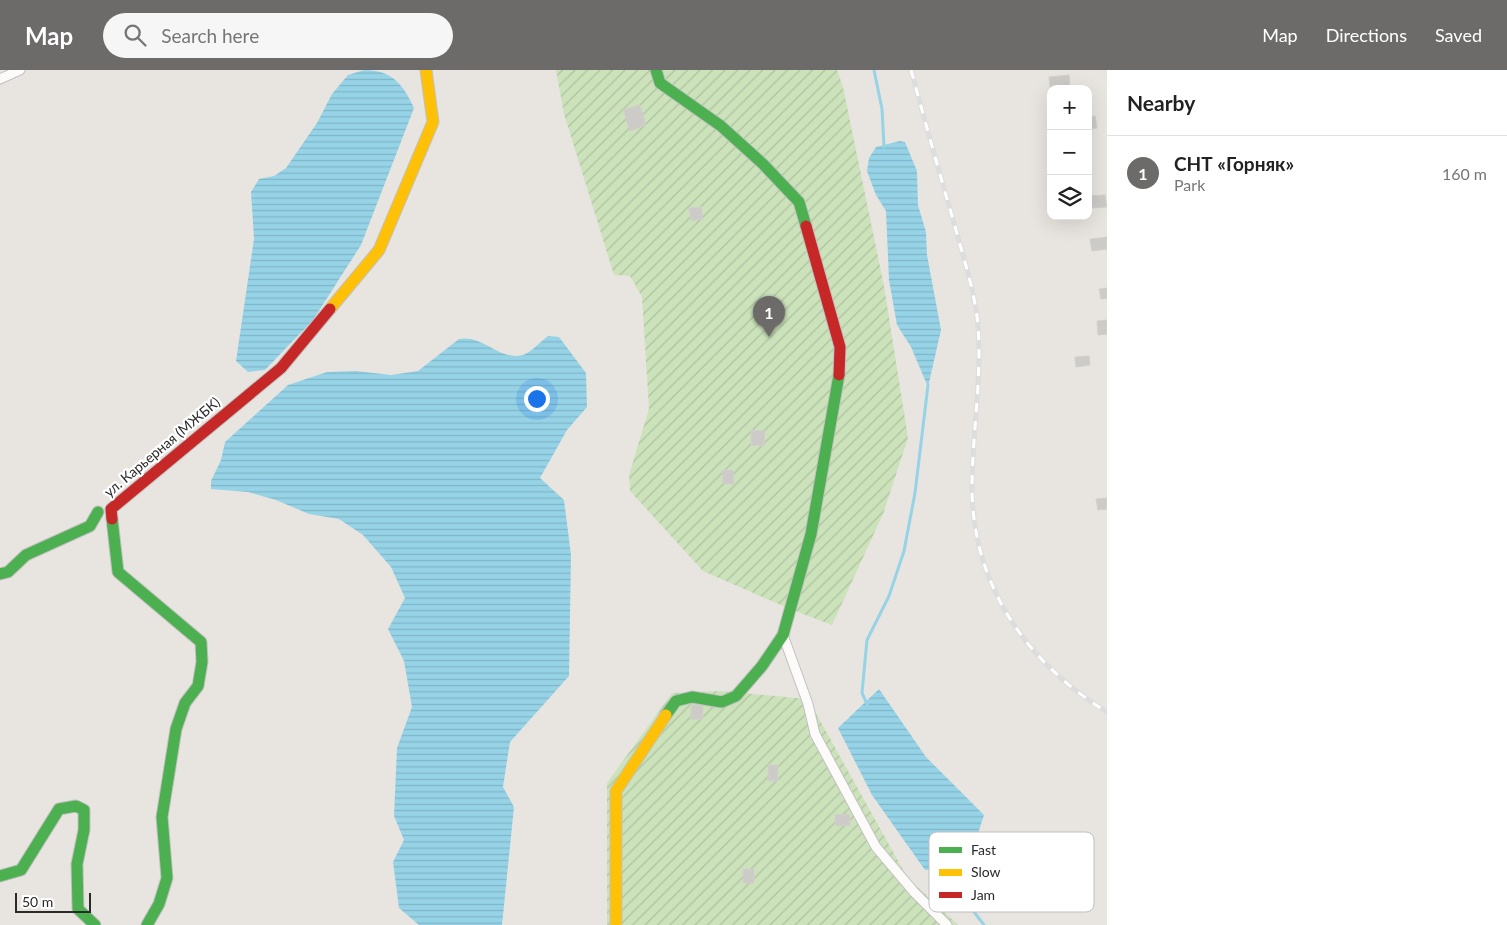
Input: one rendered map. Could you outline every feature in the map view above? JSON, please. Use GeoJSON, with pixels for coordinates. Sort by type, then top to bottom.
{"type":"FeatureCollection","features":[{"type":"Feature","properties":{"kind":"street"},"geometry":{"type":"LineString","coordinates":[[0,79],[20,70]]}},
{"type":"Feature","properties":{"kind":"street","name":"ул. Карьерная (МЖБК)"},"geometry":{"type":"LineString","coordinates":[[147,925],[159,904],[167,878],[162,817],[176,729],[185,703],[198,686],[202,662],[200,642],[118,572],[111,509],[281,368],[378,250],[434,122],[426,70]]}},
{"type":"Feature","properties":{"kind":"street"},"geometry":{"type":"LineString","coordinates":[[616,925],[616,791],[676,701],[692,697],[722,702],[736,696],[762,666],[783,635],[811,534],[841,366],[840,347],[799,202],[763,164],[721,126],[660,83],[656,70]]}},
{"type":"Feature","properties":{"kind":"street","name":"ул. Карьерная (МЖБК)"},"geometry":{"type":"LineString","coordinates":[[0,574],[8,572],[26,555],[90,526],[98,512]]}},
{"type":"Feature","properties":{"kind":"street"},"geometry":{"type":"LineString","coordinates":[[783,635],[808,704],[815,734],[876,847],[929,907]]}},
{"type":"Feature","properties":{"kind":"street"},"geometry":{"type":"LineString","coordinates":[[0,876],[21,870],[59,808],[76,806],[84,810],[84,830],[77,864],[78,908],[96,925]]}},
{"type":"Feature","properties":{"kind":"street"},"geometry":{"type":"LineString","coordinates":[[934,912],[947,925]]}},
{"type":"Feature","properties":{"kind":"green space"},"geometry":{"type":"Polygon","coordinates":[[[556,70],[837,70],[843,87],[884,286],[908,438],[883,514],[832,625],[703,571],[630,491],[629,475],[649,409],[642,297],[630,276],[614,275],[564,114],[556,70]]]}},
{"type":"Feature","properties":{"kind":"green space"},"geometry":{"type":"Polygon","coordinates":[[[721,691],[808,699],[907,877],[929,898],[929,912],[944,912],[958,925],[607,925],[607,783],[672,693],[721,691]]]}},
{"type":"Feature","properties":{"kind":"water"},"geometry":{"type":"Polygon","coordinates":[[[364,70],[382,73],[395,80],[401,85],[414,108],[361,245],[313,320],[265,370],[248,372],[236,361],[254,239],[251,192],[259,179],[274,176],[286,168],[317,123],[332,94],[348,75],[364,70]]]}},
{"type":"Feature","properties":{"kind":"water"},"geometry":{"type":"Polygon","coordinates":[[[900,141],[905,142],[917,171],[918,205],[926,232],[927,255],[941,330],[928,387],[911,347],[897,325],[889,280],[886,211],[876,195],[867,171],[869,158],[876,147],[900,141]]]}},
{"type":"Feature","properties":{"kind":"water"},"geometry":{"type":"Polygon","coordinates":[[[548,336],[559,337],[586,373],[587,407],[567,430],[540,478],[564,500],[571,555],[569,676],[510,742],[503,787],[514,807],[502,925],[419,925],[399,908],[393,862],[404,840],[394,816],[397,748],[412,707],[404,661],[388,629],[405,598],[391,567],[363,535],[339,519],[309,514],[276,500],[248,492],[211,489],[211,481],[221,460],[225,442],[288,385],[327,372],[356,371],[391,375],[418,371],[459,339],[468,338],[476,340],[514,356],[523,355],[548,336]]]}},
{"type":"Feature","properties":{"kind":"water"},"geometry":{"type":"Polygon","coordinates":[[[879,689],[926,757],[984,815],[978,832],[929,832],[929,870],[925,870],[872,795],[838,728],[879,689]]]}},
{"type":"Feature","properties":{"kind":"building"},"geometry":{"type":"Polygon","coordinates":[[[1069,75],[1070,85],[1050,85],[1049,77],[1069,75]]]}},
{"type":"Feature","properties":{"kind":"building"},"geometry":{"type":"Polygon","coordinates":[[[640,105],[646,125],[630,131],[623,110],[640,105]]]}},
{"type":"Feature","properties":{"kind":"building"},"geometry":{"type":"Polygon","coordinates":[[[1092,116],[1095,116],[1097,128],[1092,129],[1092,116]]]}},
{"type":"Feature","properties":{"kind":"building"},"geometry":{"type":"Polygon","coordinates":[[[1105,195],[1107,207],[1092,208],[1092,196],[1105,195]]]}},
{"type":"Feature","properties":{"kind":"building"},"geometry":{"type":"Polygon","coordinates":[[[701,207],[703,219],[691,221],[689,208],[701,207]]]}},
{"type":"Feature","properties":{"kind":"building"},"geometry":{"type":"Polygon","coordinates":[[[1107,237],[1107,249],[1092,251],[1090,239],[1107,237]]]}},
{"type":"Feature","properties":{"kind":"building"},"geometry":{"type":"Polygon","coordinates":[[[1107,288],[1107,298],[1101,299],[1099,289],[1107,288]]]}},
{"type":"Feature","properties":{"kind":"building"},"geometry":{"type":"Polygon","coordinates":[[[1107,320],[1107,334],[1098,335],[1097,321],[1107,320]]]}},
{"type":"Feature","properties":{"kind":"building"},"geometry":{"type":"Polygon","coordinates":[[[1089,356],[1090,365],[1076,367],[1075,357],[1089,356]]]}},
{"type":"Feature","properties":{"kind":"building"},"geometry":{"type":"Polygon","coordinates":[[[751,430],[765,431],[764,446],[751,445],[751,430]]]}},
{"type":"Feature","properties":{"kind":"building"},"geometry":{"type":"Polygon","coordinates":[[[722,470],[733,470],[734,484],[723,484],[722,470]]]}},
{"type":"Feature","properties":{"kind":"building"},"geometry":{"type":"Polygon","coordinates":[[[1107,498],[1107,509],[1098,510],[1096,499],[1107,498]]]}},
{"type":"Feature","properties":{"kind":"building"},"geometry":{"type":"Polygon","coordinates":[[[691,705],[703,705],[703,719],[691,720],[691,705]]]}},
{"type":"Feature","properties":{"kind":"building"},"geometry":{"type":"Polygon","coordinates":[[[768,765],[778,765],[778,781],[768,781],[768,765]]]}},
{"type":"Feature","properties":{"kind":"building"},"geometry":{"type":"Polygon","coordinates":[[[850,814],[850,825],[835,826],[835,815],[850,814]]]}},
{"type":"Feature","properties":{"kind":"building"},"geometry":{"type":"Polygon","coordinates":[[[743,869],[754,869],[754,883],[743,883],[743,869]]]}},
{"type":"Feature","properties":{"kind":"waterway"},"geometry":{"type":"LineString","coordinates":[[874,70],[882,109],[884,147]]}},
{"type":"Feature","properties":{"kind":"waterway"},"geometry":{"type":"LineString","coordinates":[[868,706],[862,693],[867,640],[889,596],[904,551],[915,493],[928,385]]}},
{"type":"Feature","properties":{"kind":"waterway"},"geometry":{"type":"LineString","coordinates":[[974,912],[984,925]]}},
{"type":"Feature","properties":{"kind":"railway"},"geometry":{"type":"LineString","coordinates":[[911,70],[968,274],[978,326],[979,367],[972,489],[975,524],[982,558],[994,589],[1010,618],[1029,645],[1052,670],[1078,692],[1107,712]]}},
{"type":"Feature","properties":{"kind":"traffic: fast"},"geometry":{"type":"LineString","coordinates":[[656,70],[660,83],[721,126],[763,164],[799,202],[806,226]]}},
{"type":"Feature","properties":{"kind":"traffic: fast"},"geometry":{"type":"LineString","coordinates":[[666,715],[676,701],[692,697],[722,702],[736,696],[762,666],[783,635],[811,534],[839,375]]}},
{"type":"Feature","properties":{"kind":"traffic: fast"},"geometry":{"type":"LineString","coordinates":[[0,574],[8,572],[26,555],[90,526],[98,512]]}},
{"type":"Feature","properties":{"kind":"traffic: fast"},"geometry":{"type":"LineString","coordinates":[[112,519],[118,572],[201,642],[202,662],[198,686],[185,703],[176,729],[162,817],[167,878],[159,904],[147,925]]}},
{"type":"Feature","properties":{"kind":"traffic: fast"},"geometry":{"type":"LineString","coordinates":[[0,876],[21,870],[59,809],[76,806],[84,810],[84,830],[77,864],[78,909],[95,925]]}},
{"type":"Feature","properties":{"kind":"traffic: slow"},"geometry":{"type":"LineString","coordinates":[[330,309],[379,250],[433,122],[426,70]]}},
{"type":"Feature","properties":{"kind":"traffic: slow"},"geometry":{"type":"LineString","coordinates":[[616,925],[616,791],[666,715]]}},
{"type":"Feature","properties":{"kind":"traffic: jam"},"geometry":{"type":"LineString","coordinates":[[806,226],[840,347],[839,375]]}},
{"type":"Feature","properties":{"kind":"traffic: jam"},"geometry":{"type":"LineString","coordinates":[[112,519],[111,509],[281,368],[330,309]]}},
{"type":"Feature","properties":{"kind":"place","name":"СНТ «Горняк»"},"geometry":{"type":"Point","coordinates":[769,337]}}]}
